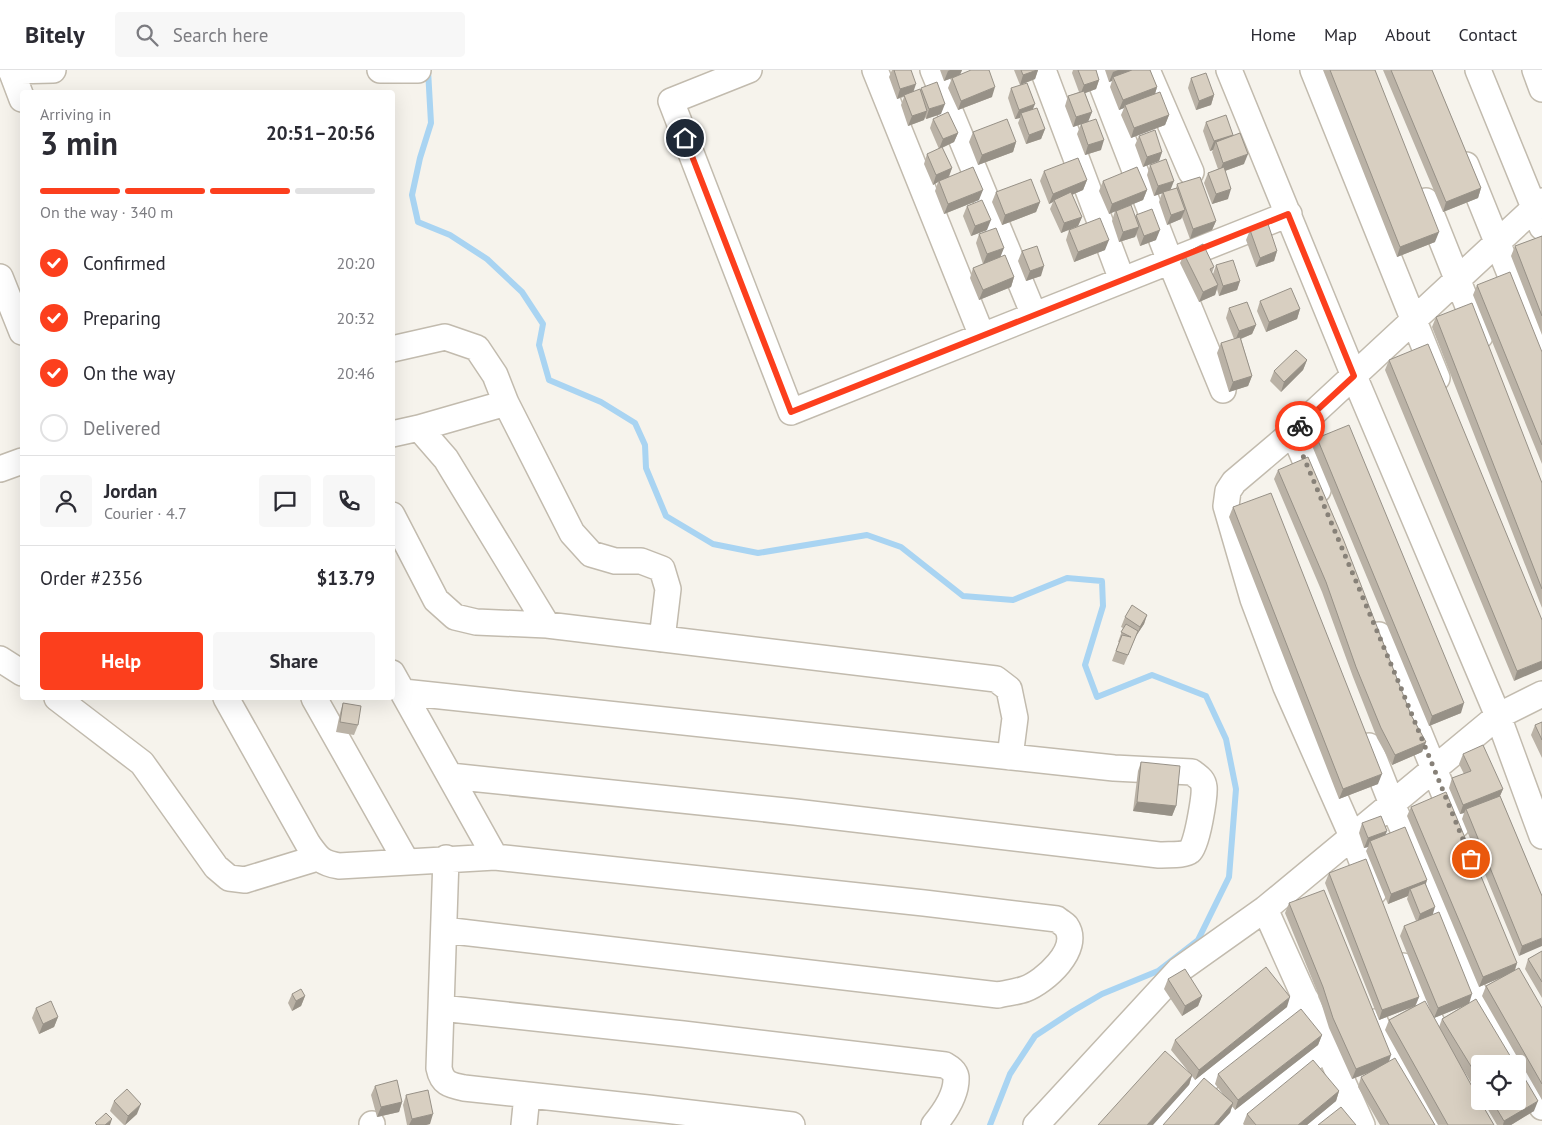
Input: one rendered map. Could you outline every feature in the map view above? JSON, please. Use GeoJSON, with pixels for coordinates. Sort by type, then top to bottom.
{"type":"FeatureCollection","features":[{"type":"Feature","properties":{"kind":"street"},"geometry":{"type":"LineString","coordinates":[[20,94],[11,70],[53,70]]}},
{"type":"Feature","properties":{"kind":"street"},"geometry":{"type":"LineString","coordinates":[[380,70],[418,70]]}},
{"type":"Feature","properties":{"kind":"street"},"geometry":{"type":"LineString","coordinates":[[748,70],[670,101],[791,412],[1288,214]]}},
{"type":"Feature","properties":{"kind":"street"},"geometry":{"type":"LineString","coordinates":[[875,70],[982,336]]}},
{"type":"Feature","properties":{"kind":"street"},"geometry":{"type":"LineString","coordinates":[[933,70],[1034,316]]}},
{"type":"Feature","properties":{"kind":"street"},"geometry":{"type":"LineString","coordinates":[[1043,70],[1122,280]]}},
{"type":"Feature","properties":{"kind":"street"},"geometry":{"type":"LineString","coordinates":[[1096,70],[1170,261],[1223,390]]}},
{"type":"Feature","properties":{"kind":"street"},"geometry":{"type":"LineString","coordinates":[[1146,70],[1191,172]]}},
{"type":"Feature","properties":{"kind":"street"},"geometry":{"type":"LineString","coordinates":[[1229,70],[1354,376],[1498,716],[1542,836]]}},
{"type":"Feature","properties":{"kind":"street"},"geometry":{"type":"LineString","coordinates":[[1313,70],[1447,402]]}},
{"type":"Feature","properties":{"kind":"street"},"geometry":{"type":"LineString","coordinates":[[1383,916],[1352,836],[1286,687],[1252,598],[1226,506],[1228,491],[1234,482],[1293,432],[1498,242],[1539,212],[1478,70]]}},
{"type":"Feature","properties":{"kind":"street"},"geometry":{"type":"LineString","coordinates":[[1535,70],[1542,89]]}},
{"type":"Feature","properties":{"kind":"street"},"geometry":{"type":"LineString","coordinates":[[1457,142],[1542,353]]}},
{"type":"Feature","properties":{"kind":"street"},"geometry":{"type":"LineString","coordinates":[[1417,179],[1490,360]]}},
{"type":"Feature","properties":{"kind":"street"},"geometry":{"type":"LineString","coordinates":[[0,277],[20,327]]}},
{"type":"Feature","properties":{"kind":"street"},"geometry":{"type":"LineString","coordinates":[[395,348],[445,337],[477,348],[495,375],[506,403],[572,533],[591,554],[615,561],[641,561],[662,568],[668,589],[662,639]]}},
{"type":"Feature","properties":{"kind":"street"},"geometry":{"type":"LineString","coordinates":[[395,433],[506,403]]}},
{"type":"Feature","properties":{"kind":"street"},"geometry":{"type":"LineString","coordinates":[[419,428],[446,459],[547,625]]}},
{"type":"Feature","properties":{"kind":"street"},"geometry":{"type":"LineString","coordinates":[[1293,432],[1328,514]]}},
{"type":"Feature","properties":{"kind":"street"},"geometry":{"type":"LineString","coordinates":[[0,469],[20,462]]}},
{"type":"Feature","properties":{"kind":"street"},"geometry":{"type":"LineString","coordinates":[[395,521],[436,600],[455,617],[476,622],[547,625],[996,679],[1009,689],[1015,718],[1010,757]]}},
{"type":"Feature","properties":{"kind":"street"},"geometry":{"type":"LineString","coordinates":[[1370,615],[1465,844]]}},
{"type":"Feature","properties":{"kind":"street"},"geometry":{"type":"LineString","coordinates":[[0,659],[20,672]]}},
{"type":"Feature","properties":{"kind":"street"},"geometry":{"type":"LineString","coordinates":[[398,683],[1010,757],[1114,768],[1192,772],[1201,779],[1204,788],[1193,850],[1188,853],[1160,854],[795,812],[450,776]]}},
{"type":"Feature","properties":{"kind":"street"},"geometry":{"type":"LineString","coordinates":[[398,683],[494,857]]}},
{"type":"Feature","properties":{"kind":"street"},"geometry":{"type":"LineString","coordinates":[[1036,1125],[1180,970],[1265,909],[1352,836],[1434,771],[1498,716],[1542,694]]}},
{"type":"Feature","properties":{"kind":"street"},"geometry":{"type":"LineString","coordinates":[[60,700],[142,762],[216,866],[229,878],[245,880],[317,858]]}},
{"type":"Feature","properties":{"kind":"street"},"geometry":{"type":"LineString","coordinates":[[227,700],[308,844],[317,858],[327,864],[339,866],[446,858],[494,857],[1057,919],[1066,926],[1071,939],[1068,952],[1049,974],[1026,989],[998,995],[444,930]]}},
{"type":"Feature","properties":{"kind":"street"},"geometry":{"type":"LineString","coordinates":[[315,700],[406,861]]}},
{"type":"Feature","properties":{"kind":"street"},"geometry":{"type":"LineString","coordinates":[[1360,725],[1470,985],[1509,1055]]}},
{"type":"Feature","properties":{"kind":"street"},"geometry":{"type":"LineString","coordinates":[[446,858],[439,1068],[441,1078],[451,1086],[792,1125]]}},
{"type":"Feature","properties":{"kind":"street"},"geometry":{"type":"LineString","coordinates":[[1309,872],[1320,897]]}},
{"type":"Feature","properties":{"kind":"street"},"geometry":{"type":"LineString","coordinates":[[1265,909],[1362,1125]]}},
{"type":"Feature","properties":{"kind":"street"},"geometry":{"type":"LineString","coordinates":[[1393,943],[1446,1053]]}},
{"type":"Feature","properties":{"kind":"street"},"geometry":{"type":"LineString","coordinates":[[1160,1125],[1228,1058],[1306,999]]}},
{"type":"Feature","properties":{"kind":"street"},"geometry":{"type":"LineString","coordinates":[[1366,1002],[1386,1046],[1418,1106],[1431,1125]]}},
{"type":"Feature","properties":{"kind":"street"},"geometry":{"type":"LineString","coordinates":[[441,1008],[673,1032],[945,1065],[956,1076],[952,1098],[934,1125]]}},
{"type":"Feature","properties":{"kind":"street"},"geometry":{"type":"LineString","coordinates":[[1232,1125],[1260,1097],[1327,1048]]}},
{"type":"Feature","properties":{"kind":"street"},"geometry":{"type":"LineString","coordinates":[[1526,1082],[1542,1107]]}},
{"type":"Feature","properties":{"kind":"street"},"geometry":{"type":"LineString","coordinates":[[524,1125],[527,1095]]}},
{"type":"Feature","properties":{"kind":"street"},"geometry":{"type":"LineString","coordinates":[[1312,1125],[1349,1096]]}},
{"type":"Feature","properties":{"kind":"building"},"geometry":{"type":"Polygon","coordinates":[[[894,70],[911,70],[916,84],[900,89],[894,70]]]}},
{"type":"Feature","properties":{"kind":"building"},"geometry":{"type":"Polygon","coordinates":[[[971,70],[989,70],[995,87],[961,101],[952,78],[971,70]]]}},
{"type":"Feature","properties":{"kind":"building"},"geometry":{"type":"Polygon","coordinates":[[[1021,70],[1037,70],[1023,75],[1021,70]]]}},
{"type":"Feature","properties":{"kind":"building"},"geometry":{"type":"Polygon","coordinates":[[[1078,70],[1096,70],[1099,80],[1084,85],[1078,70]]]}},
{"type":"Feature","properties":{"kind":"building"},"geometry":{"type":"Polygon","coordinates":[[[1132,70],[1150,70],[1157,87],[1123,100],[1113,77],[1132,70]]]}},
{"type":"Feature","properties":{"kind":"building"},"geometry":{"type":"Polygon","coordinates":[[[1330,70],[1375,70],[1439,232],[1400,247],[1330,70]]]}},
{"type":"Feature","properties":{"kind":"building"},"geometry":{"type":"Polygon","coordinates":[[[1391,70],[1432,70],[1481,188],[1446,202],[1391,70]]]}},
{"type":"Feature","properties":{"kind":"building"},"geometry":{"type":"Polygon","coordinates":[[[1206,73],[1214,95],[1199,101],[1191,78],[1206,73]]]}},
{"type":"Feature","properties":{"kind":"building"},"geometry":{"type":"Polygon","coordinates":[[[937,82],[945,104],[929,109],[921,88],[937,82]]]}},
{"type":"Feature","properties":{"kind":"building"},"geometry":{"type":"Polygon","coordinates":[[[1027,83],[1035,104],[1019,110],[1011,88],[1027,83]]]}},
{"type":"Feature","properties":{"kind":"building"},"geometry":{"type":"Polygon","coordinates":[[[920,89],[927,111],[912,116],[904,95],[920,89]]]}},
{"type":"Feature","properties":{"kind":"building"},"geometry":{"type":"Polygon","coordinates":[[[1084,91],[1092,112],[1076,117],[1068,96],[1084,91]]]}},
{"type":"Feature","properties":{"kind":"building"},"geometry":{"type":"Polygon","coordinates":[[[1160,92],[1169,115],[1134,128],[1125,105],[1160,92]]]}},
{"type":"Feature","properties":{"kind":"building"},"geometry":{"type":"Polygon","coordinates":[[[1037,108],[1045,129],[1029,135],[1021,113],[1037,108]]]}},
{"type":"Feature","properties":{"kind":"building"},"geometry":{"type":"Polygon","coordinates":[[[948,112],[958,133],[943,139],[933,119],[948,112]]]}},
{"type":"Feature","properties":{"kind":"building"},"geometry":{"type":"Polygon","coordinates":[[[1226,115],[1233,135],[1214,141],[1206,122],[1226,115]]]}},
{"type":"Feature","properties":{"kind":"building"},"geometry":{"type":"Polygon","coordinates":[[[1007,119],[1016,142],[982,155],[973,132],[1007,119]]]}},
{"type":"Feature","properties":{"kind":"building"},"geometry":{"type":"Polygon","coordinates":[[[1096,119],[1104,140],[1088,145],[1081,124],[1096,119]]]}},
{"type":"Feature","properties":{"kind":"building"},"geometry":{"type":"Polygon","coordinates":[[[1155,130],[1162,152],[1147,157],[1139,136],[1155,130]]]}},
{"type":"Feature","properties":{"kind":"building"},"geometry":{"type":"Polygon","coordinates":[[[1240,133],[1248,154],[1223,163],[1216,142],[1240,133]]]}},
{"type":"Feature","properties":{"kind":"building"},"geometry":{"type":"Polygon","coordinates":[[[942,147],[952,168],[936,175],[927,154],[942,147]]]}},
{"type":"Feature","properties":{"kind":"building"},"geometry":{"type":"Polygon","coordinates":[[[1078,158],[1087,180],[1053,194],[1044,171],[1078,158]]]}},
{"type":"Feature","properties":{"kind":"building"},"geometry":{"type":"Polygon","coordinates":[[[1166,159],[1174,181],[1158,186],[1150,165],[1166,159]]]}},
{"type":"Feature","properties":{"kind":"building"},"geometry":{"type":"Polygon","coordinates":[[[973,167],[983,190],[948,204],[939,181],[973,167]]]}},
{"type":"Feature","properties":{"kind":"building"},"geometry":{"type":"Polygon","coordinates":[[[1137,167],[1147,190],[1112,204],[1103,181],[1137,167]]]}},
{"type":"Feature","properties":{"kind":"building"},"geometry":{"type":"Polygon","coordinates":[[[1224,167],[1231,189],[1216,194],[1208,173],[1224,167]]]}},
{"type":"Feature","properties":{"kind":"building"},"geometry":{"type":"Polygon","coordinates":[[[1200,177],[1216,221],[1193,229],[1177,184],[1200,177]]]}},
{"type":"Feature","properties":{"kind":"building"},"geometry":{"type":"Polygon","coordinates":[[[1031,179],[1040,202],[1005,215],[996,192],[1031,179]]]}},
{"type":"Feature","properties":{"kind":"building"},"geometry":{"type":"Polygon","coordinates":[[[1177,188],[1185,210],[1171,215],[1163,192],[1177,188]]]}},
{"type":"Feature","properties":{"kind":"building"},"geometry":{"type":"Polygon","coordinates":[[[1071,192],[1082,217],[1064,223],[1054,200],[1071,192]]]}},
{"type":"Feature","properties":{"kind":"building"},"geometry":{"type":"Polygon","coordinates":[[[982,200],[991,220],[975,226],[967,206],[982,200]]]}},
{"type":"Feature","properties":{"kind":"building"},"geometry":{"type":"Polygon","coordinates":[[[1131,205],[1139,227],[1123,232],[1116,211],[1131,205]]]}},
{"type":"Feature","properties":{"kind":"building"},"geometry":{"type":"Polygon","coordinates":[[[1152,209],[1160,230],[1144,236],[1136,215],[1152,209]]]}},
{"type":"Feature","properties":{"kind":"building"},"geometry":{"type":"Polygon","coordinates":[[[1100,218],[1109,240],[1078,252],[1069,230],[1100,218]]]}},
{"type":"Feature","properties":{"kind":"building"},"geometry":{"type":"Polygon","coordinates":[[[1268,224],[1277,251],[1260,258],[1250,230],[1268,224]]]}},
{"type":"Feature","properties":{"kind":"building"},"geometry":{"type":"Polygon","coordinates":[[[996,228],[1004,248],[987,254],[979,234],[996,228]]]}},
{"type":"Feature","properties":{"kind":"building"},"geometry":{"type":"Polygon","coordinates":[[[1542,236],[1542,316],[1515,246],[1542,236]]]}},
{"type":"Feature","properties":{"kind":"building"},"geometry":{"type":"Polygon","coordinates":[[[1203,244],[1214,267],[1210,269],[1218,285],[1203,292],[1184,254],[1203,244]]]}},
{"type":"Feature","properties":{"kind":"building"},"geometry":{"type":"Polygon","coordinates":[[[1037,246],[1044,266],[1030,271],[1022,251],[1037,246]]]}},
{"type":"Feature","properties":{"kind":"building"},"geometry":{"type":"Polygon","coordinates":[[[1005,255],[1014,277],[983,290],[973,268],[1005,255]]]}},
{"type":"Feature","properties":{"kind":"building"},"geometry":{"type":"Polygon","coordinates":[[[1233,260],[1240,281],[1223,286],[1216,265],[1233,260]]]}},
{"type":"Feature","properties":{"kind":"building"},"geometry":{"type":"Polygon","coordinates":[[[1510,272],[1542,352],[1542,445],[1477,285],[1510,272]]]}},
{"type":"Feature","properties":{"kind":"building"},"geometry":{"type":"Polygon","coordinates":[[[1291,288],[1300,309],[1269,322],[1260,301],[1291,288]]]}},
{"type":"Feature","properties":{"kind":"building"},"geometry":{"type":"Polygon","coordinates":[[[1247,302],[1256,325],[1239,331],[1229,308],[1247,302]]]}},
{"type":"Feature","properties":{"kind":"building"},"geometry":{"type":"Polygon","coordinates":[[[1472,303],[1542,483],[1542,589],[1436,317],[1472,303]]]}},
{"type":"Feature","properties":{"kind":"building"},"geometry":{"type":"Polygon","coordinates":[[[1240,337],[1252,376],[1233,382],[1221,343],[1240,337]]]}},
{"type":"Feature","properties":{"kind":"building"},"geometry":{"type":"Polygon","coordinates":[[[1428,344],[1542,620],[1542,661],[1517,671],[1389,360],[1428,344]]]}},
{"type":"Feature","properties":{"kind":"building"},"geometry":{"type":"Polygon","coordinates":[[[1296,350],[1307,360],[1284,382],[1274,371],[1296,350]]]}},
{"type":"Feature","properties":{"kind":"building"},"geometry":{"type":"Polygon","coordinates":[[[1349,425],[1464,703],[1432,716],[1317,438],[1349,425]]]}},
{"type":"Feature","properties":{"kind":"building"},"geometry":{"type":"Polygon","coordinates":[[[1308,457],[1344,541],[1411,715],[1426,742],[1395,755],[1381,728],[1356,667],[1326,582],[1278,470],[1308,457]]]}},
{"type":"Feature","properties":{"kind":"building"},"geometry":{"type":"Polygon","coordinates":[[[1271,493],[1382,774],[1343,789],[1233,507],[1271,493]]]}},
{"type":"Feature","properties":{"kind":"building"},"geometry":{"type":"Polygon","coordinates":[[[1132,605],[1147,615],[1140,627],[1125,617],[1132,605]]]}},
{"type":"Feature","properties":{"kind":"building"},"geometry":{"type":"Polygon","coordinates":[[[1126,624],[1138,631],[1128,655],[1116,651],[1122,635],[1131,637],[1121,632],[1126,624]]]}},
{"type":"Feature","properties":{"kind":"building"},"geometry":{"type":"Polygon","coordinates":[[[343,703],[361,706],[358,725],[340,722],[343,703]]]}},
{"type":"Feature","properties":{"kind":"building"},"geometry":{"type":"Polygon","coordinates":[[[1542,722],[1542,740],[1535,725],[1542,722]]]}},
{"type":"Feature","properties":{"kind":"building"},"geometry":{"type":"Polygon","coordinates":[[[1483,745],[1503,789],[1463,805],[1452,778],[1471,771],[1463,754],[1483,745]]]}},
{"type":"Feature","properties":{"kind":"building"},"geometry":{"type":"Polygon","coordinates":[[[1141,762],[1180,766],[1176,806],[1137,802],[1141,762]]]}},
{"type":"Feature","properties":{"kind":"building"},"geometry":{"type":"Polygon","coordinates":[[[1446,792],[1517,963],[1483,977],[1411,807],[1446,792]]]}},
{"type":"Feature","properties":{"kind":"building"},"geometry":{"type":"Polygon","coordinates":[[[1500,796],[1542,896],[1542,938],[1522,946],[1466,809],[1500,796]]]}},
{"type":"Feature","properties":{"kind":"building"},"geometry":{"type":"Polygon","coordinates":[[[1381,816],[1387,831],[1368,838],[1362,823],[1381,816]]]}},
{"type":"Feature","properties":{"kind":"building"},"geometry":{"type":"Polygon","coordinates":[[[1405,827],[1427,880],[1391,894],[1370,841],[1405,827]]]}},
{"type":"Feature","properties":{"kind":"building"},"geometry":{"type":"Polygon","coordinates":[[[1366,859],[1419,997],[1382,1010],[1329,873],[1366,859]]]}},
{"type":"Feature","properties":{"kind":"building"},"geometry":{"type":"Polygon","coordinates":[[[1425,883],[1435,907],[1420,914],[1410,889],[1425,883]]]}},
{"type":"Feature","properties":{"kind":"building"},"geometry":{"type":"Polygon","coordinates":[[[1324,890],[1391,1055],[1356,1069],[1333,1018],[1323,987],[1289,903],[1324,890]]]}},
{"type":"Feature","properties":{"kind":"building"},"geometry":{"type":"Polygon","coordinates":[[[1439,912],[1472,994],[1438,1008],[1404,926],[1439,912]]]}},
{"type":"Feature","properties":{"kind":"building"},"geometry":{"type":"Polygon","coordinates":[[[1542,951],[1542,982],[1528,959],[1542,951]]]}},
{"type":"Feature","properties":{"kind":"building"},"geometry":{"type":"Polygon","coordinates":[[[1266,967],[1290,997],[1199,1070],[1175,1040],[1266,967]]]}},
{"type":"Feature","properties":{"kind":"building"},"geometry":{"type":"Polygon","coordinates":[[[1519,968],[1542,1008],[1542,1084],[1526,1055],[1486,986],[1519,968]]]}},
{"type":"Feature","properties":{"kind":"building"},"geometry":{"type":"Polygon","coordinates":[[[1185,969],[1202,996],[1185,1006],[1168,979],[1185,969]]]}},
{"type":"Feature","properties":{"kind":"building"},"geometry":{"type":"Polygon","coordinates":[[[301,989],[305,996],[296,1001],[292,994],[301,989]]]}},
{"type":"Feature","properties":{"kind":"building"},"geometry":{"type":"Polygon","coordinates":[[[1476,999],[1510,1055],[1471,1055],[1471,1066],[1442,1019],[1476,999]]]}},
{"type":"Feature","properties":{"kind":"building"},"geometry":{"type":"Polygon","coordinates":[[[51,1001],[58,1017],[43,1024],[36,1008],[51,1001]]]}},
{"type":"Feature","properties":{"kind":"building"},"geometry":{"type":"Polygon","coordinates":[[[1425,1001],[1471,1085],[1471,1110],[1485,1110],[1494,1125],[1448,1125],[1389,1020],[1425,1001]]]}},
{"type":"Feature","properties":{"kind":"building"},"geometry":{"type":"Polygon","coordinates":[[[1301,1009],[1322,1035],[1238,1100],[1218,1074],[1301,1009]]]}},
{"type":"Feature","properties":{"kind":"building"},"geometry":{"type":"Polygon","coordinates":[[[1165,1051],[1192,1075],[1147,1125],[1098,1125],[1165,1051]]]}},
{"type":"Feature","properties":{"kind":"building"},"geometry":{"type":"Polygon","coordinates":[[[1395,1058],[1435,1125],[1389,1125],[1361,1077],[1395,1058]]]}},
{"type":"Feature","properties":{"kind":"building"},"geometry":{"type":"Polygon","coordinates":[[[1313,1060],[1339,1091],[1298,1125],[1256,1125],[1247,1114],[1313,1060]]]}},
{"type":"Feature","properties":{"kind":"building"},"geometry":{"type":"Polygon","coordinates":[[[1204,1078],[1233,1103],[1214,1125],[1163,1125],[1204,1078]]]}},
{"type":"Feature","properties":{"kind":"building"},"geometry":{"type":"Polygon","coordinates":[[[397,1080],[402,1102],[381,1107],[375,1086],[397,1080]]]}},
{"type":"Feature","properties":{"kind":"building"},"geometry":{"type":"Polygon","coordinates":[[[1526,1081],[1538,1101],[1526,1108],[1526,1081]]]}},
{"type":"Feature","properties":{"kind":"building"},"geometry":{"type":"Polygon","coordinates":[[[127,1089],[141,1104],[128,1116],[114,1101],[127,1089]]]}},
{"type":"Feature","properties":{"kind":"building"},"geometry":{"type":"Polygon","coordinates":[[[428,1090],[433,1114],[412,1119],[406,1095],[428,1090]]]}},
{"type":"Feature","properties":{"kind":"building"},"geometry":{"type":"Polygon","coordinates":[[[1341,1107],[1356,1125],[1318,1125],[1341,1107]]]}},
{"type":"Feature","properties":{"kind":"building"},"geometry":{"type":"Polygon","coordinates":[[[1497,1110],[1523,1110],[1504,1121],[1497,1110]]]}},
{"type":"Feature","properties":{"kind":"building"},"geometry":{"type":"Polygon","coordinates":[[[106,1113],[112,1119],[105,1125],[97,1125],[95,1123],[106,1113]]]}},
{"type":"Feature","properties":{"kind":"waterway"},"geometry":{"type":"LineString","coordinates":[[428,70],[431,123],[420,158],[412,195],[418,222],[450,235],[487,259],[522,292],[543,324],[539,345],[549,380],[601,402],[635,423],[645,445],[646,468],[666,516],[713,544],[758,553],[867,535],[901,547],[963,596],[1013,600],[1067,578],[1102,581],[1103,606],[1085,665],[1097,697],[1152,675],[1206,696],[1226,739],[1236,789],[1229,877],[1198,940],[1158,971],[1102,994],[1035,1036],[1010,1074],[990,1125]]}},
{"type":"Feature","properties":{"kind":"way so far"},"geometry":{"type":"LineString","coordinates":[[1300,426],[1293,432],[1471,859]]}},
{"type":"Feature","properties":{"kind":"route"},"geometry":{"type":"LineString","coordinates":[[685,138],[791,412],[1288,214],[1354,376],[1300,426]]}}]}
